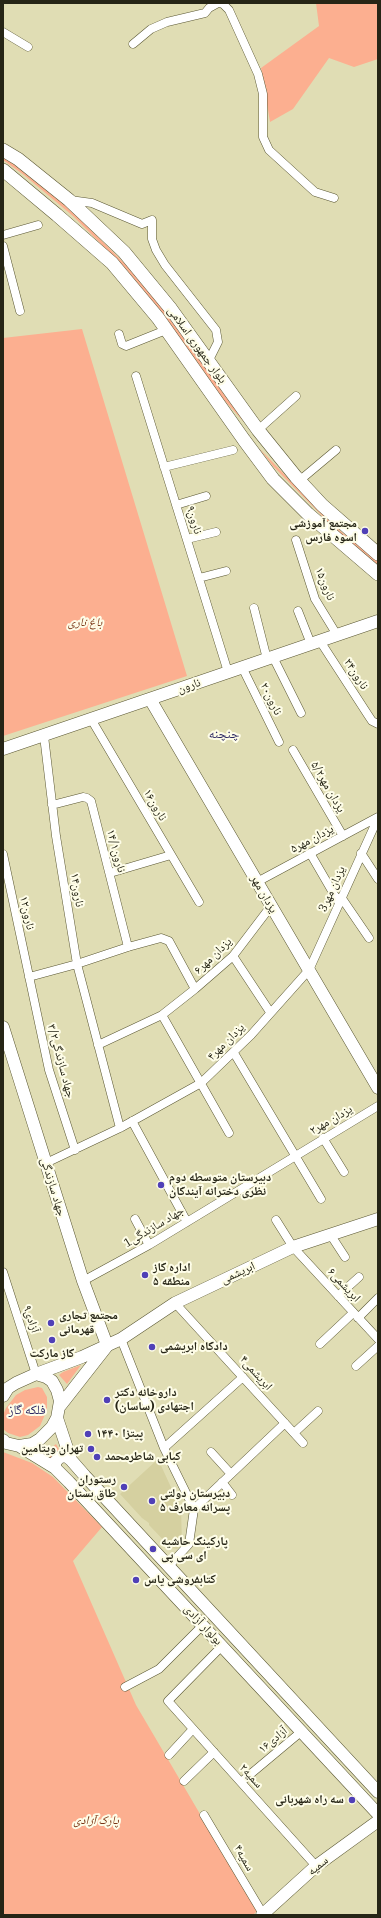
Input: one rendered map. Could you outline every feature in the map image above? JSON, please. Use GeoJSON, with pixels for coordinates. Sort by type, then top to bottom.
{"type":"FeatureCollection","features":[{"type":"Feature","properties":{"kind":"main road","name":"بلوار جمهوری اسلامی"},"geometry":{"type":"LineString","coordinates":[[3,150],[18,159],[69,200],[124,252],[171,309],[258,430],[299,481],[322,505],[378,554]]}},
{"type":"Feature","properties":{"kind":"main road","name":"بلوار جمهوری اسلامی"},"geometry":{"type":"LineString","coordinates":[[3,170],[112,264],[166,330],[244,440],[274,479],[329,532],[378,574]]}},
{"type":"Feature","properties":{"kind":"main road"},"geometry":{"type":"LineString","coordinates":[[244,440],[258,430]]}},
{"type":"Feature","properties":{"kind":"main road","name":"نارون"},"geometry":{"type":"LineString","coordinates":[[3,749],[377,620]]}},
{"type":"Feature","properties":{"kind":"main road","name":"یزدان مهر"},"geometry":{"type":"LineString","coordinates":[[150,699],[378,1088]]}},
{"type":"Feature","properties":{"kind":"main road","name":"جهاد سازندگی"},"geometry":{"type":"LineString","coordinates":[[3,1027],[5,1042],[83,1281],[107,1345]]}},
{"type":"Feature","properties":{"kind":"main road","name":"ابریشمی"},"geometry":{"type":"LineString","coordinates":[[36,1374],[82,1357],[121,1339],[176,1303],[293,1248],[330,1234],[378,1219]]}},
{"type":"Feature","properties":{"kind":"main road"},"geometry":{"type":"LineString","coordinates":[[82,1357],[89,1350],[95,1339],[98,1330],[98,1322]]}},
{"type":"Feature","properties":{"kind":"main road"},"geometry":{"type":"LineString","coordinates":[[4,1442],[19,1446],[32,1444],[52,1428],[59,1412],[107,1345]]}},
{"type":"Feature","properties":{"kind":"main road"},"geometry":{"type":"LineString","coordinates":[[5,1392],[26,1377],[36,1374],[52,1382],[57,1390],[59,1412]]}},
{"type":"Feature","properties":{"kind":"main road","name":"بولوار آزادی"},"geometry":{"type":"LineString","coordinates":[[59,1412],[71,1460],[378,1792]]}},
{"type":"Feature","properties":{"kind":"main road","name":"بولوار آزادی"},"geometry":{"type":"LineString","coordinates":[[19,1446],[54,1468],[302,1731],[378,1814]]}},
{"type":"Feature","properties":{"kind":"main road"},"geometry":{"type":"LineString","coordinates":[[54,1468],[55,1462],[60,1457],[66,1456],[71,1460]]}},
{"type":"Feature","properties":{"kind":"main road"},"geometry":{"type":"LineString","coordinates":[[311,1742],[322,1732]]}},
{"type":"Feature","properties":{"kind":"main road","name":"سمیه"},"geometry":{"type":"LineString","coordinates":[[262,1915],[316,1866],[378,1821]]}},
{"type":"Feature","properties":{"kind":"street"},"geometry":{"type":"LineString","coordinates":[[133,44],[151,29],[167,22],[205,14],[209,8],[219,3],[224,4],[229,10],[258,74],[263,94],[264,137],[269,150],[314,192],[334,198]]}},
{"type":"Feature","properties":{"kind":"street"},"geometry":{"type":"LineString","coordinates":[[4,29],[28,47]]}},
{"type":"Feature","properties":{"kind":"street"},"geometry":{"type":"LineString","coordinates":[[69,200],[92,202],[142,224],[152,220],[152,239],[162,260],[216,330],[218,342],[209,360]]}},
{"type":"Feature","properties":{"kind":"street"},"geometry":{"type":"LineString","coordinates":[[3,235],[38,225]]}},
{"type":"Feature","properties":{"kind":"street"},"geometry":{"type":"LineString","coordinates":[[3,246],[20,311]]}},
{"type":"Feature","properties":{"kind":"street"},"geometry":{"type":"LineString","coordinates":[[119,334],[122,344],[126,346],[166,330]]}},
{"type":"Feature","properties":{"kind":"street","name":"نارون۹"},"geometry":{"type":"LineString","coordinates":[[136,376],[228,672]]}},
{"type":"Feature","properties":{"kind":"street"},"geometry":{"type":"LineString","coordinates":[[258,430],[296,396]]}},
{"type":"Feature","properties":{"kind":"street"},"geometry":{"type":"LineString","coordinates":[[164,467],[233,450]]}},
{"type":"Feature","properties":{"kind":"street"},"geometry":{"type":"LineString","coordinates":[[299,481],[336,450]]}},
{"type":"Feature","properties":{"kind":"street"},"geometry":{"type":"LineString","coordinates":[[176,504],[206,496]]}},
{"type":"Feature","properties":{"kind":"street"},"geometry":{"type":"LineString","coordinates":[[187,539],[216,532]]}},
{"type":"Feature","properties":{"kind":"street","name":"نارون۱۵"},"geometry":{"type":"LineString","coordinates":[[296,540],[315,599],[337,635]]}},
{"type":"Feature","properties":{"kind":"street"},"geometry":{"type":"LineString","coordinates":[[199,578],[226,571]]}},
{"type":"Feature","properties":{"kind":"street"},"geometry":{"type":"LineString","coordinates":[[254,608],[270,658],[301,713]]}},
{"type":"Feature","properties":{"kind":"street","name":"نارون۲۴"},"geometry":{"type":"LineString","coordinates":[[298,611],[315,642],[375,722]]}},
{"type":"Feature","properties":{"kind":"street","name":"نارون۲۰"},"geometry":{"type":"LineString","coordinates":[[242,667],[279,742]]}},
{"type":"Feature","properties":{"kind":"street","name":"نارون۱۶"},"geometry":{"type":"LineString","coordinates":[[91,719],[199,902]]}},
{"type":"Feature","properties":{"kind":"street","name":"نارون۱۴"},"geometry":{"type":"LineString","coordinates":[[44,736],[52,805],[77,964],[120,1128]]}},
{"type":"Feature","properties":{"kind":"street","name":"۵/۲یزدان مهر"},"geometry":{"type":"LineString","coordinates":[[293,750],[343,836]]}},
{"type":"Feature","properties":{"kind":"street","name":"۱۴/۱نارون"},"geometry":{"type":"LineString","coordinates":[[52,805],[83,797],[88,798],[91,801],[128,947]]}},
{"type":"Feature","properties":{"kind":"street","name":"یزدان مهر۵"},"geometry":{"type":"LineString","coordinates":[[257,882],[378,818]]}},
{"type":"Feature","properties":{"kind":"street","name":"3یزدان مهر"},"geometry":{"type":"LineString","coordinates":[[309,970],[378,818]]}},
{"type":"Feature","properties":{"kind":"street"},"geometry":{"type":"LineString","coordinates":[[310,853],[340,900],[369,938]]}},
{"type":"Feature","properties":{"kind":"street"},"geometry":{"type":"LineString","coordinates":[[361,853],[378,879]]}},
{"type":"Feature","properties":{"kind":"street","name":"نارون۱۲"},"geometry":{"type":"LineString","coordinates":[[3,854],[29,977]]}},
{"type":"Feature","properties":{"kind":"street"},"geometry":{"type":"LineString","coordinates":[[110,873],[171,855]]}},
{"type":"Feature","properties":{"kind":"street","name":"یزدان مهر۶"},"geometry":{"type":"LineString","coordinates":[[98,1045],[162,1015],[195,989],[233,956],[271,906]]}},
{"type":"Feature","properties":{"kind":"street"},"geometry":{"type":"LineString","coordinates":[[29,977],[77,964],[128,947],[165,938],[169,941],[195,989]]}},
{"type":"Feature","properties":{"kind":"street"},"geometry":{"type":"LineString","coordinates":[[233,956],[270,1012]]}},
{"type":"Feature","properties":{"kind":"street","name":"یزدان مهر۴"},"geometry":{"type":"LineString","coordinates":[[46,1164],[120,1128],[201,1083],[234,1053],[309,970]]}},
{"type":"Feature","properties":{"kind":"street","name":"۳/۲جهاد سازندگی"},"geometry":{"type":"LineString","coordinates":[[29,977],[49,1070],[75,1150]]}},
{"type":"Feature","properties":{"kind":"street"},"geometry":{"type":"LineString","coordinates":[[162,1015],[229,1134]]}},
{"type":"Feature","properties":{"kind":"street"},"geometry":{"type":"LineString","coordinates":[[234,1053],[296,1154],[321,1199]]}},
{"type":"Feature","properties":{"kind":"street","name":"یزدان مهر۲"},"geometry":{"type":"LineString","coordinates":[[296,1154],[378,1106]]}},
{"type":"Feature","properties":{"kind":"street"},"geometry":{"type":"LineString","coordinates":[[132,1121],[186,1222]]}},
{"type":"Feature","properties":{"kind":"street"},"geometry":{"type":"LineString","coordinates":[[323,1138],[344,1172]]}},
{"type":"Feature","properties":{"kind":"street","name":"1جهاد سازندگی"},"geometry":{"type":"LineString","coordinates":[[83,1281],[149,1245],[296,1154]]}},
{"type":"Feature","properties":{"kind":"street"},"geometry":{"type":"LineString","coordinates":[[135,1220],[149,1245]]}},
{"type":"Feature","properties":{"kind":"street","name":"ابریشمی۶"},"geometry":{"type":"LineString","coordinates":[[276,1220],[293,1248],[378,1339]]}},
{"type":"Feature","properties":{"kind":"street"},"geometry":{"type":"LineString","coordinates":[[330,1234],[345,1257]]}},
{"type":"Feature","properties":{"kind":"street","name":"آزادی۹"},"geometry":{"type":"LineString","coordinates":[[3,1272],[36,1374]]}},
{"type":"Feature","properties":{"kind":"street"},"geometry":{"type":"LineString","coordinates":[[338,1296],[359,1277]]}},
{"type":"Feature","properties":{"kind":"street"},"geometry":{"type":"LineString","coordinates":[[320,1344],[378,1298]]}},
{"type":"Feature","properties":{"kind":"street","name":"ابریشمی۴"},"geometry":{"type":"LineString","coordinates":[[176,1303],[303,1443]]}},
{"type":"Feature","properties":{"kind":"street"},"geometry":{"type":"LineString","coordinates":[[121,1339],[164,1448],[194,1509],[189,1544],[169,1566]]}},
{"type":"Feature","properties":{"kind":"street"},"geometry":{"type":"LineString","coordinates":[[356,1366],[378,1346]]}},
{"type":"Feature","properties":{"kind":"street"},"geometry":{"type":"LineString","coordinates":[[164,1448],[243,1377]]}},
{"type":"Feature","properties":{"kind":"street"},"geometry":{"type":"LineString","coordinates":[[294,1433],[318,1411]]}},
{"type":"Feature","properties":{"kind":"street"},"geometry":{"type":"LineString","coordinates":[[194,1509],[285,1423]]}},
{"type":"Feature","properties":{"kind":"street"},"geometry":{"type":"LineString","coordinates":[[211,1452],[231,1474]]}},
{"type":"Feature","properties":{"kind":"street"},"geometry":{"type":"LineString","coordinates":[[222,1482],[232,1495]]}},
{"type":"Feature","properties":{"kind":"street"},"geometry":{"type":"LineString","coordinates":[[124,1687],[159,1669],[203,1626]]}},
{"type":"Feature","properties":{"kind":"street","name":"۲سمیه"},"geometry":{"type":"LineString","coordinates":[[222,1646],[168,1701],[316,1866]]}},
{"type":"Feature","properties":{"kind":"street"},"geometry":{"type":"LineString","coordinates":[[169,1755],[193,1729]]}},
{"type":"Feature","properties":{"kind":"street","name":"آزادی۱۶"},"geometry":{"type":"LineString","coordinates":[[241,1782],[302,1731]]}},
{"type":"Feature","properties":{"kind":"street"},"geometry":{"type":"LineString","coordinates":[[184,1781],[214,1752]]}},
{"type":"Feature","properties":{"kind":"street","name":"سمیه۴"},"geometry":{"type":"LineString","coordinates":[[204,1814],[262,1915]]}},
{"type":"Feature","properties":{"kind":"shaded area","name":"دبیرستان دولتی پسرانه معارف ۵"},"geometry":{"type":"Polygon","coordinates":[[[158,1459],[181,1509],[182,1544],[177,1549],[171,1548],[120,1494],[158,1459]]]}},
{"type":"Feature","properties":{"kind":"green space"},"geometry":{"type":"Polygon","coordinates":[[[316,3],[378,3],[378,59],[354,67],[329,58],[293,109],[270,122],[261,68],[319,26],[316,3]]]}},
{"type":"Feature","properties":{"kind":"green space"},"geometry":{"type":"Polygon","coordinates":[[[3,156],[25,171],[75,214],[129,268],[159,304],[245,423],[223,399],[156,306],[127,270],[73,216],[24,175],[3,160],[3,156]]]}},
{"type":"Feature","properties":{"kind":"green space","name":"باغ ناری"},"geometry":{"type":"Polygon","coordinates":[[[82,329],[187,676],[3,736],[3,338],[82,329]]]}},
{"type":"Feature","properties":{"kind":"green space"},"geometry":{"type":"Polygon","coordinates":[[[259,448],[334,526],[378,561],[378,565],[333,527],[273,466],[259,448]]]}},
{"type":"Feature","properties":{"kind":"green space"},"geometry":{"type":"Polygon","coordinates":[[[81,1365],[67,1384],[59,1375],[63,1372],[81,1365]]]}},
{"type":"Feature","properties":{"kind":"green space"},"geometry":{"type":"Polygon","coordinates":[[[38,1387],[42,1388],[47,1397],[47,1410],[40,1426],[28,1435],[20,1437],[8,1433],[3,1429],[3,1415],[6,1408],[16,1395],[25,1390],[38,1387]]]}},
{"type":"Feature","properties":{"kind":"green space"},"geometry":{"type":"Polygon","coordinates":[[[56,1444],[61,1453],[52,1460],[44,1454],[56,1444]]]}},
{"type":"Feature","properties":{"kind":"green space","name":"پارک آزادی"},"geometry":{"type":"Polygon","coordinates":[[[3,1452],[32,1463],[53,1477],[102,1527],[73,1561],[136,1705],[257,1911],[253,1915],[3,1915],[3,1452]]]}},
{"type":"Feature","properties":{"kind":"place","name":"مجتمع آموزشی اسوه فارس"},"geometry":{"type":"Point","coordinates":[365,531]}},
{"type":"Feature","properties":{"kind":"place","name":"دبیرستان متوسطه دوم نظری دخترانه آیندگان"},"geometry":{"type":"Point","coordinates":[161,1185]}},
{"type":"Feature","properties":{"kind":"place","name":"اداره گاز منطقه ۵"},"geometry":{"type":"Point","coordinates":[145,1275]}},
{"type":"Feature","properties":{"kind":"place","name":"مجتمع تجاری قهرمانی"},"geometry":{"type":"Point","coordinates":[51,1323]}},
{"type":"Feature","properties":{"kind":"place","name":"گاز مارکت"},"geometry":{"type":"Point","coordinates":[52,1340]}},
{"type":"Feature","properties":{"kind":"place","name":"دادگاه ابریشمی"},"geometry":{"type":"Point","coordinates":[152,1347]}},
{"type":"Feature","properties":{"kind":"place","name":"داروخانه دکتر اجتهادی (ساسان)"},"geometry":{"type":"Point","coordinates":[107,1400]}},
{"type":"Feature","properties":{"kind":"place","name":"پیتزا ۱۴۴۰"},"geometry":{"type":"Point","coordinates":[88,1434]}},
{"type":"Feature","properties":{"kind":"place","name":"تهران ویتامین"},"geometry":{"type":"Point","coordinates":[91,1449]}},
{"type":"Feature","properties":{"kind":"place","name":"کبابی شاطرمحمد"},"geometry":{"type":"Point","coordinates":[97,1457]}},
{"type":"Feature","properties":{"kind":"place","name":"رستوران طاق بستان"},"geometry":{"type":"Point","coordinates":[124,1487]}},
{"type":"Feature","properties":{"kind":"place","name":"دبیرستان دولتی پسرانه معارف ۵"},"geometry":{"type":"Point","coordinates":[152,1501]}},
{"type":"Feature","properties":{"kind":"place","name":"پارکینگ حاشیه ای سی پی"},"geometry":{"type":"Point","coordinates":[153,1549]}},
{"type":"Feature","properties":{"kind":"place","name":"کتابفروشی یاس"},"geometry":{"type":"Point","coordinates":[136,1580]}},
{"type":"Feature","properties":{"kind":"place","name":"سه راه شهربانی"},"geometry":{"type":"Point","coordinates":[352,1800]}},
{"type":"Feature","properties":{"kind":"district","name":"چنچنه"},"geometry":{"type":"Point","coordinates":[224,734]}},
{"type":"Feature","properties":{"kind":"district","name":"فلکه گاز"},"geometry":{"type":"Point","coordinates":[27,1410]}}]}
